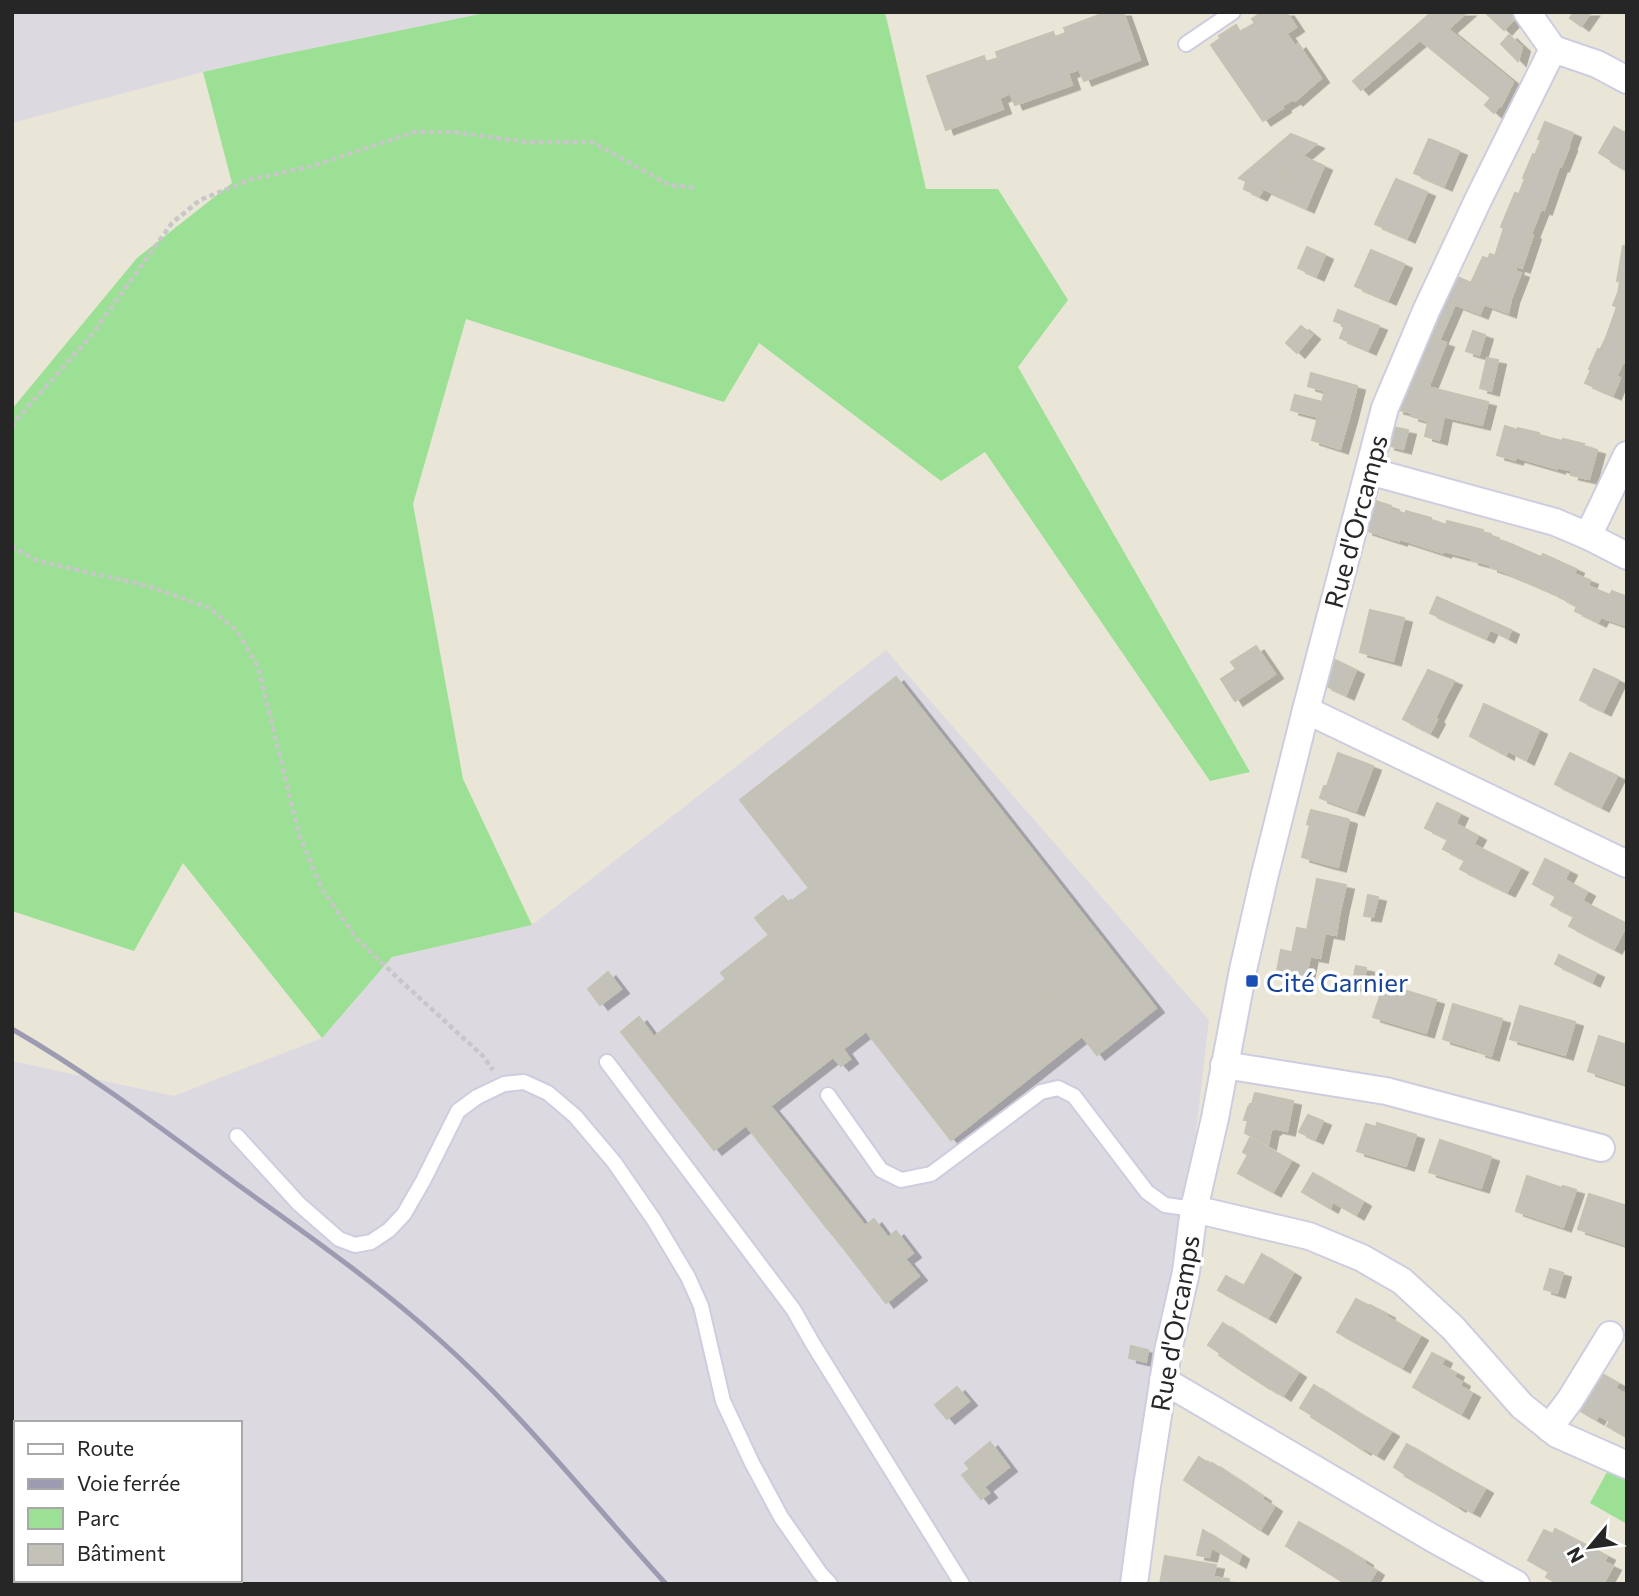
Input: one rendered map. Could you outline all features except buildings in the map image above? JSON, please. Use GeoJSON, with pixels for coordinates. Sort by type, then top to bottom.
{"type":"FeatureCollection","features":[{"type":"Feature","properties":{"kind":"street"},"geometry":{"type":"LineString","coordinates":[[1527,12],[1553,49],[1597,64],[1627,80]]}},
{"type":"Feature","properties":{"kind":"street","name":"Rue d'Orcamps"},"geometry":{"type":"LineString","coordinates":[[1134,1584],[1163,1380],[1186,1272],[1194,1209],[1258,904],[1385,408],[1479,198],[1553,49]]}},
{"type":"Feature","properties":{"kind":"street"},"geometry":{"type":"LineString","coordinates":[[1588,536],[1627,455]]}},
{"type":"Feature","properties":{"kind":"street"},"geometry":{"type":"LineString","coordinates":[[1369,471],[1555,522],[1627,556]]}},
{"type":"Feature","properties":{"kind":"street"},"geometry":{"type":"LineString","coordinates":[[1306,710],[1627,864]]}},
{"type":"Feature","properties":{"kind":"street"},"geometry":{"type":"LineString","coordinates":[[1224,1065],[1385,1091],[1601,1148]]}},
{"type":"Feature","properties":{"kind":"street"},"geometry":{"type":"LineString","coordinates":[[1194,1209],[1309,1236],[1362,1258],[1402,1281],[1454,1328],[1522,1406],[1557,1434],[1627,1465]]}},
{"type":"Feature","properties":{"kind":"street"},"geometry":{"type":"LineString","coordinates":[[1549,1428],[1610,1335]]}},
{"type":"Feature","properties":{"kind":"street"},"geometry":{"type":"LineString","coordinates":[[1163,1380],[1516,1584]]}},
{"type":"Feature","properties":{"kind":"lane"},"geometry":{"type":"LineString","coordinates":[[1186,44],[1233,12]]}},
{"type":"Feature","properties":{"kind":"lane"},"geometry":{"type":"LineString","coordinates":[[607,1062],[793,1309],[962,1584]]}},
{"type":"Feature","properties":{"kind":"lane"},"geometry":{"type":"LineString","coordinates":[[237,1136],[299,1205],[340,1240],[355,1245],[371,1242],[389,1230],[404,1214],[458,1111],[477,1097],[504,1084],[524,1082],[548,1093],[575,1115],[614,1162],[654,1220],[688,1277],[701,1306],[723,1401],[781,1517],[830,1584]]}},
{"type":"Feature","properties":{"kind":"lane"},"geometry":{"type":"LineString","coordinates":[[828,1095],[881,1170],[901,1180],[931,1174],[1041,1092],[1058,1088],[1074,1096],[1147,1192],[1166,1205],[1194,1209]]}},
{"type":"Feature","properties":{"kind":"path"},"geometry":{"type":"LineString","coordinates":[[12,427],[90,337],[172,223],[200,200],[252,179],[313,166],[414,132],[454,132],[525,142],[592,142],[669,185],[698,188]]}},
{"type":"Feature","properties":{"kind":"path"},"geometry":{"type":"LineString","coordinates":[[12,545],[38,561],[148,586],[210,608],[237,631],[258,667],[299,835],[322,889],[357,939],[483,1056],[504,1084]]}},
{"type":"Feature","properties":{"kind":"shaded area"},"geometry":{"type":"Polygon","coordinates":[[[12,12],[490,12],[203,72],[12,123],[12,12]]]}},
{"type":"Feature","properties":{"kind":"shaded area"},"geometry":{"type":"Polygon","coordinates":[[[886,650],[1209,1020],[1143,1584],[12,1584],[12,1061],[174,1096],[322,1038],[392,957],[532,925],[886,650]]]}},
{"type":"Feature","properties":{"kind":"green space"},"geometry":{"type":"Polygon","coordinates":[[[490,12],[885,12],[926,189],[998,189],[1068,300],[1018,367],[1250,772],[1210,781],[985,452],[941,481],[759,343],[724,402],[466,319],[413,504],[463,779],[532,925],[392,957],[322,1038],[183,863],[134,951],[12,911],[12,409],[137,258],[232,183],[203,72],[490,12]]]}},
{"type":"Feature","properties":{"kind":"green space"},"geometry":{"type":"Polygon","coordinates":[[[1607,1472],[1627,1477],[1627,1524],[1590,1503],[1607,1472]]]}},
{"type":"Feature","properties":{"kind":"railway"},"geometry":{"type":"LineString","coordinates":[[12,1029],[98,1083],[153,1122],[341,1260],[418,1321],[501,1400],[666,1584]]}},
{"type":"Feature","properties":{"kind":"railway"},"geometry":{"type":"LineString","coordinates":[[16,1582],[19,1584]]}},
{"type":"Feature","properties":{"kind":"place","name":"Cité Garnier"},"geometry":{"type":"Point","coordinates":[1252,981]}}]}
